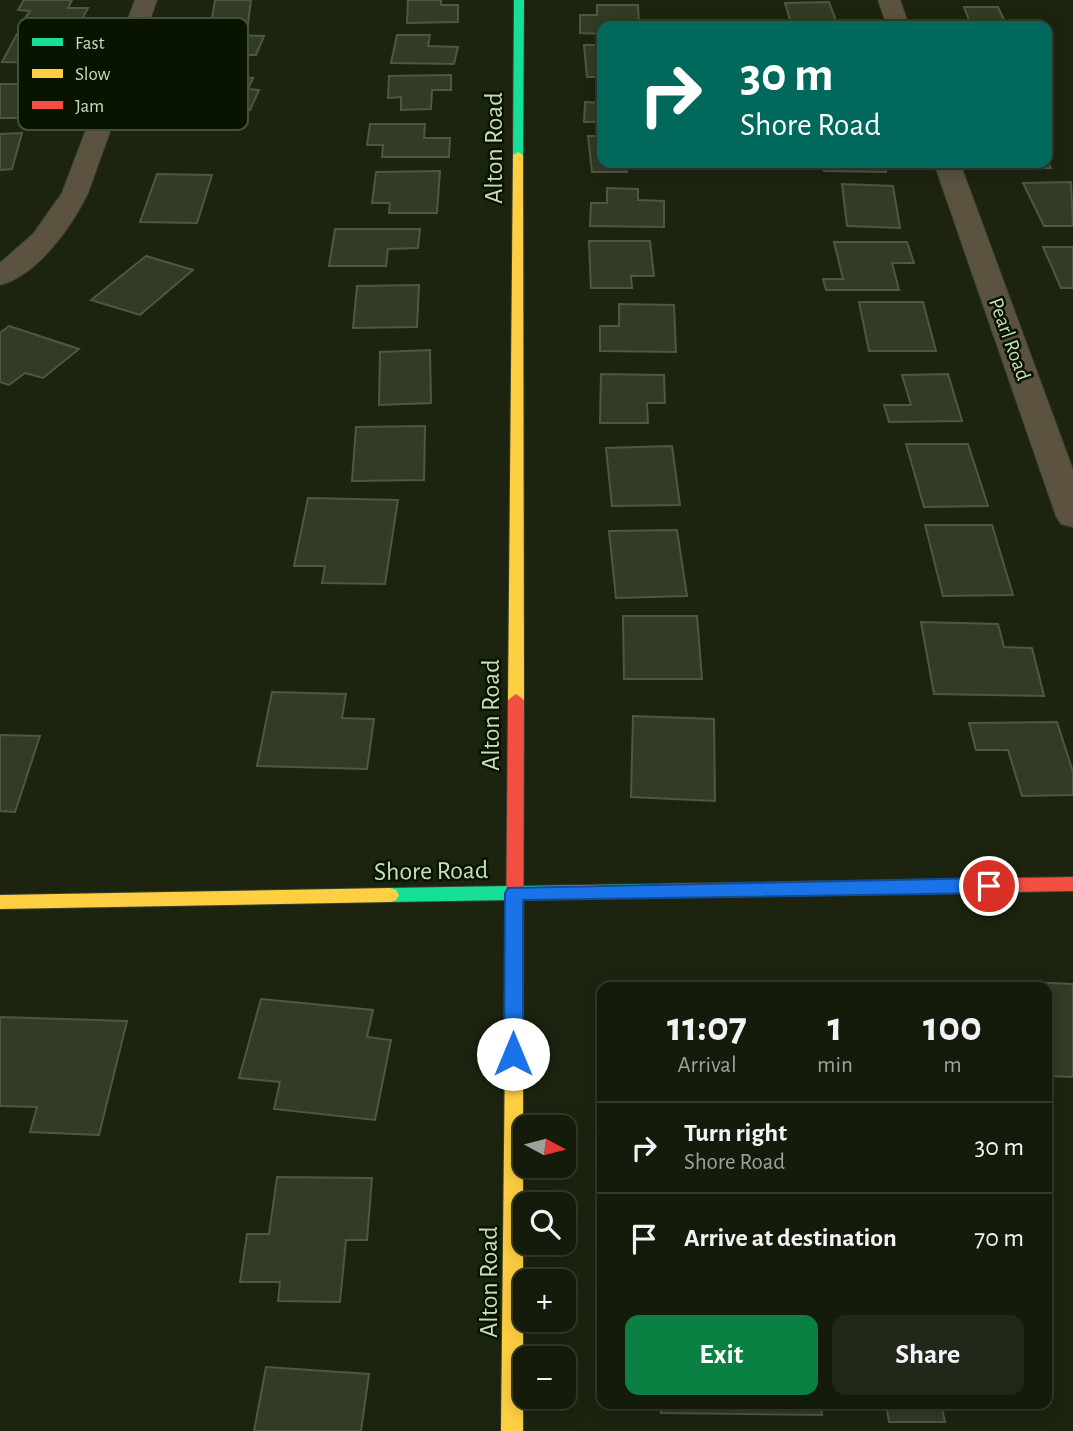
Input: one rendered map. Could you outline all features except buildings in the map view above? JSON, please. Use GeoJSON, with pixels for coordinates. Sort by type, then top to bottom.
{"type":"FeatureCollection","features":[{"type":"Feature","properties":{"kind":"street"},"geometry":{"type":"LineString","coordinates":[[139,18],[146,0]]}},
{"type":"Feature","properties":{"kind":"street","name":"Alton Road"},"geometry":{"type":"LineString","coordinates":[[512,1431],[519,0]]}},
{"type":"Feature","properties":{"kind":"street"},"geometry":{"type":"LineString","coordinates":[[889,0],[896,21]]}},
{"type":"Feature","properties":{"kind":"street"},"geometry":{"type":"LineString","coordinates":[[0,276],[32,254],[62,221],[98,130]]}},
{"type":"Feature","properties":{"kind":"street","name":"Pearl Road"},"geometry":{"type":"LineString","coordinates":[[949,168],[1073,516]]}},
{"type":"Feature","properties":{"kind":"street","name":"Shore Road"},"geometry":{"type":"LineString","coordinates":[[0,902],[1073,884]]}},
{"type":"Feature","properties":{"kind":"traffic: fast"},"geometry":{"type":"LineString","coordinates":[[518,155],[519,0]]}},
{"type":"Feature","properties":{"kind":"traffic: fast"},"geometry":{"type":"LineString","coordinates":[[390,895],[837,888]]}},
{"type":"Feature","properties":{"kind":"traffic: slow"},"geometry":{"type":"LineString","coordinates":[[516,700],[518,155]]}},
{"type":"Feature","properties":{"kind":"traffic: slow"},"geometry":{"type":"LineString","coordinates":[[0,902],[390,895]]}},
{"type":"Feature","properties":{"kind":"traffic: slow"},"geometry":{"type":"LineString","coordinates":[[512,1431],[514,1051]]}},
{"type":"Feature","properties":{"kind":"traffic: jam"},"geometry":{"type":"LineString","coordinates":[[514,1051],[516,700]]}},
{"type":"Feature","properties":{"kind":"traffic: jam"},"geometry":{"type":"LineString","coordinates":[[837,888],[1073,884]]}},
{"type":"Feature","properties":{"kind":"route"},"geometry":{"type":"LineString","coordinates":[[513,1054],[514,893],[989,886]]}}]}
